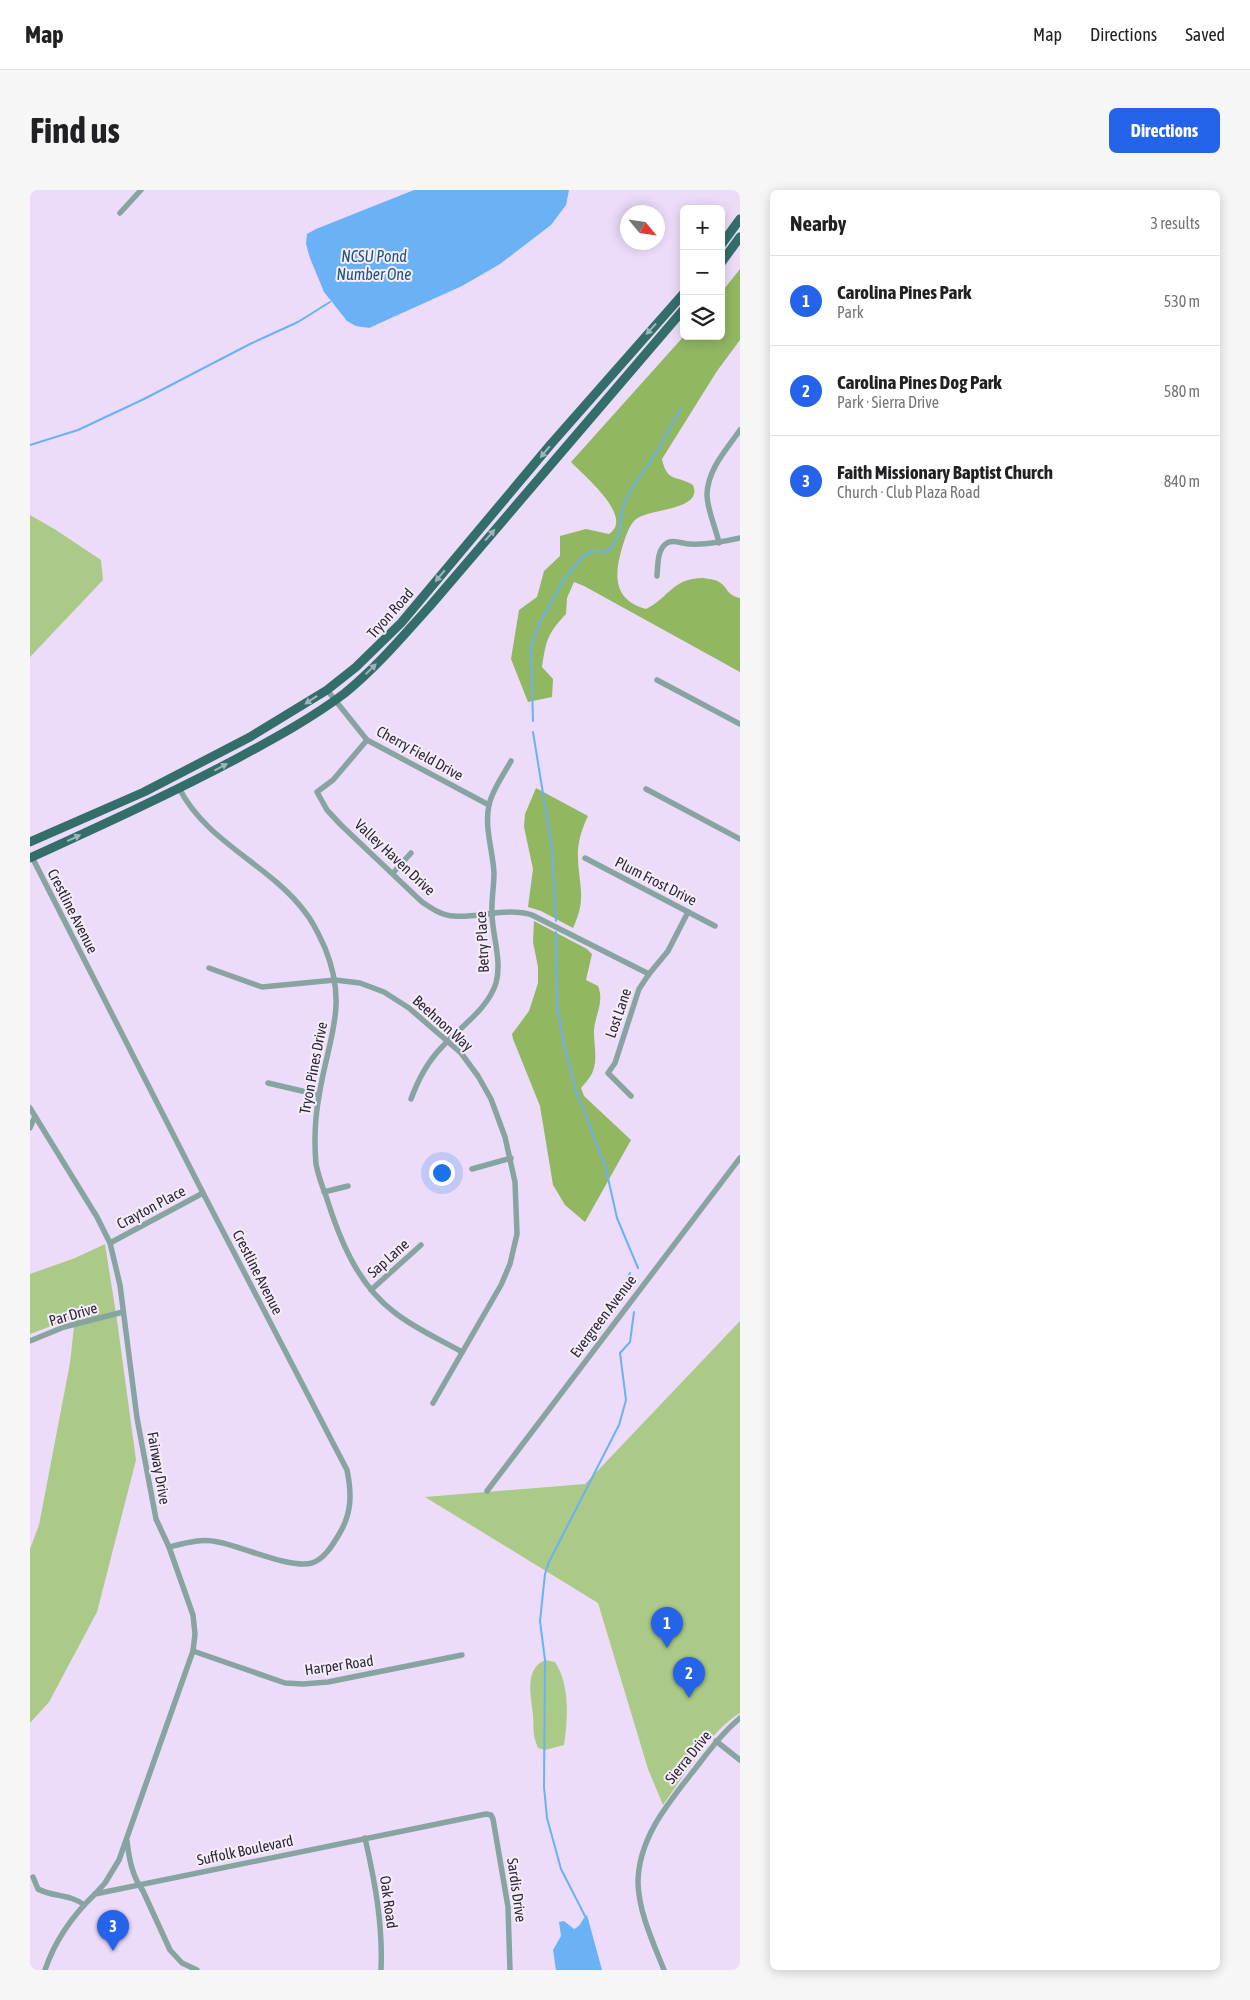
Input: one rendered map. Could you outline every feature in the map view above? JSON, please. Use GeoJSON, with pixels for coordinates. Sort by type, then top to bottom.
{"type":"FeatureCollection","features":[{"type":"Feature","properties":{"kind":"main road"},"geometry":{"type":"LineString","coordinates":[[725,240],[740,219]]}},
{"type":"Feature","properties":{"kind":"main road"},"geometry":{"type":"LineString","coordinates":[[725,258],[740,237]]}},
{"type":"Feature","properties":{"kind":"main road","name":"Tryon Road"},"geometry":{"type":"LineString","coordinates":[[30,842],[170,779],[280,720],[327,690],[367,657],[390,635],[622,361],[682,295]]}},
{"type":"Feature","properties":{"kind":"main road","name":"Tryon Road"},"geometry":{"type":"LineString","coordinates":[[31,858],[179,788],[287,731],[335,700],[373,668],[414,625],[680,314]]}},
{"type":"Feature","properties":{"kind":"street"},"geometry":{"type":"LineString","coordinates":[[120,213],[141,190]]}},
{"type":"Feature","properties":{"kind":"street"},"geometry":{"type":"LineString","coordinates":[[719,543],[707,496],[709,481],[713,468],[740,430]]}},
{"type":"Feature","properties":{"kind":"street"},"geometry":{"type":"LineString","coordinates":[[657,576],[660,550],[671,541],[701,545],[740,538]]}},
{"type":"Feature","properties":{"kind":"street"},"geometry":{"type":"LineString","coordinates":[[657,680],[740,724]]}},
{"type":"Feature","properties":{"kind":"street","name":"Cherry Field Drive"},"geometry":{"type":"LineString","coordinates":[[327,690],[367,740],[489,805]]}},
{"type":"Feature","properties":{"kind":"street","name":"Valley Haven Drive"},"geometry":{"type":"LineString","coordinates":[[367,740],[333,780],[317,792],[327,810],[341,825],[422,902],[436,911],[452,916],[520,912],[532,914],[649,974]]}},
{"type":"Feature","properties":{"kind":"street","name":"Betry Place"},"geometry":{"type":"LineString","coordinates":[[411,1099],[428,1064],[490,997],[496,984],[498,972],[492,914],[494,874],[489,838],[489,805],[511,760]]}},
{"type":"Feature","properties":{"kind":"street","name":"Tryon Pines Drive"},"geometry":{"type":"LineString","coordinates":[[179,788],[192,809],[209,828],[277,884],[306,912],[317,930],[335,980],[337,1008],[319,1095],[315,1127],[316,1165],[324,1192],[344,1248],[372,1290],[393,1311],[462,1352]]}},
{"type":"Feature","properties":{"kind":"street"},"geometry":{"type":"LineString","coordinates":[[646,789],[740,839]]}},
{"type":"Feature","properties":{"kind":"street"},"geometry":{"type":"LineString","coordinates":[[393,873],[411,853]]}},
{"type":"Feature","properties":{"kind":"street","name":"Crestline Avenue"},"geometry":{"type":"LineString","coordinates":[[31,858],[347,1470],[351,1499],[348,1515],[336,1540],[321,1558],[310,1563],[296,1563],[246,1551],[220,1542],[205,1540],[169,1547]]}},
{"type":"Feature","properties":{"kind":"street","name":"Plum Frost Drive"},"geometry":{"type":"LineString","coordinates":[[585,858],[715,926]]}},
{"type":"Feature","properties":{"kind":"street","name":"Lost Lane"},"geometry":{"type":"LineString","coordinates":[[631,1096],[608,1073],[615,1063],[639,989],[668,951],[688,912]]}},
{"type":"Feature","properties":{"kind":"street","name":"Beehnon Way"},"geometry":{"type":"LineString","coordinates":[[209,968],[262,988],[335,980],[360,983],[384,992],[409,1008],[461,1053],[478,1076],[491,1099],[510,1158],[515,1182],[517,1234],[510,1264],[501,1285],[433,1403]]}},
{"type":"Feature","properties":{"kind":"street"},"geometry":{"type":"LineString","coordinates":[[268,1083],[319,1095]]}},
{"type":"Feature","properties":{"kind":"street","name":"Fairway Drive"},"geometry":{"type":"LineString","coordinates":[[30,1108],[97,1217],[110,1243],[120,1285],[137,1418],[156,1519],[169,1547],[193,1615],[195,1634],[193,1651],[127,1839],[115,1868],[95,1894]]}},
{"type":"Feature","properties":{"kind":"street"},"geometry":{"type":"LineString","coordinates":[[30,1128],[35,1116]]}},
{"type":"Feature","properties":{"kind":"street"},"geometry":{"type":"LineString","coordinates":[[472,1169],[510,1158]]}},
{"type":"Feature","properties":{"kind":"street","name":"Evergreen Avenue"},"geometry":{"type":"LineString","coordinates":[[486,1491],[740,1158]]}},
{"type":"Feature","properties":{"kind":"street"},"geometry":{"type":"LineString","coordinates":[[324,1192],[348,1186]]}},
{"type":"Feature","properties":{"kind":"street","name":"Crayton Place"},"geometry":{"type":"LineString","coordinates":[[110,1243],[203,1193]]}},
{"type":"Feature","properties":{"kind":"street","name":"Sap Lane"},"geometry":{"type":"LineString","coordinates":[[372,1290],[421,1245]]}},
{"type":"Feature","properties":{"kind":"street","name":"Par Drive"},"geometry":{"type":"LineString","coordinates":[[30,1341],[64,1327],[123,1312]]}},
{"type":"Feature","properties":{"kind":"street","name":"Harper Road"},"geometry":{"type":"LineString","coordinates":[[193,1651],[285,1683],[303,1684],[328,1682],[462,1655]]}},
{"type":"Feature","properties":{"kind":"street","name":"Sierra Drive"},"geometry":{"type":"LineString","coordinates":[[664,1970],[641,1905],[638,1881],[644,1851],[660,1815],[716,1741],[740,1718]]}},
{"type":"Feature","properties":{"kind":"street"},"geometry":{"type":"LineString","coordinates":[[716,1741],[740,1760]]}},
{"type":"Feature","properties":{"kind":"street","name":"Suffolk Boulevard"},"geometry":{"type":"LineString","coordinates":[[45,1970],[54,1946],[64,1930],[84,1904],[95,1894],[477,1815],[491,1815]]}},
{"type":"Feature","properties":{"kind":"street","name":"Sardis Drive"},"geometry":{"type":"LineString","coordinates":[[491,1815],[496,1830],[508,1907],[510,1970]]}},
{"type":"Feature","properties":{"kind":"street","name":"Oak Road"},"geometry":{"type":"LineString","coordinates":[[365,1838],[376,1884],[380,1921],[381,1970]]}},
{"type":"Feature","properties":{"kind":"street","name":"Fairway Drive"},"geometry":{"type":"LineString","coordinates":[[127,1839],[128,1857],[138,1884],[146,1896],[170,1950],[182,1963],[197,1970]]}},
{"type":"Feature","properties":{"kind":"street"},"geometry":{"type":"LineString","coordinates":[[33,1877],[38,1889],[67,1896],[84,1904]]}},
{"type":"Feature","properties":{"kind":"green space"},"geometry":{"type":"Polygon","coordinates":[[[740,269],[740,340],[717,371],[662,459],[667,472],[673,477],[693,485],[694,493],[690,500],[683,504],[641,516],[635,520],[622,548],[617,577],[622,593],[627,599],[635,605],[646,609],[654,605],[684,581],[703,578],[716,580],[722,584],[732,595],[740,598],[740,672],[574,582],[567,598],[566,614],[548,638],[545,651],[542,667],[553,679],[552,697],[528,702],[511,659],[519,610],[537,597],[544,571],[560,556],[560,536],[586,529],[609,534],[615,527],[616,517],[612,507],[595,486],[571,462],[680,340],[725,340],[725,288],[740,269]]]}},
{"type":"Feature","properties":{"kind":"green space"},"geometry":{"type":"Polygon","coordinates":[[[30,515],[101,560],[103,580],[30,657],[30,515]]]}},
{"type":"Feature","properties":{"kind":"green space"},"geometry":{"type":"Polygon","coordinates":[[[536,788],[588,816],[578,847],[581,901],[573,928],[541,911],[528,907],[533,869],[524,827],[525,814],[536,788]]]}},
{"type":"Feature","properties":{"kind":"green space"},"geometry":{"type":"Polygon","coordinates":[[[534,921],[587,949],[592,954],[586,980],[598,986],[600,1004],[594,1026],[595,1064],[590,1076],[581,1088],[584,1096],[631,1140],[585,1222],[565,1205],[553,1185],[540,1106],[512,1034],[529,1011],[538,983],[538,967],[533,942],[534,921]]]}},
{"type":"Feature","properties":{"kind":"green space"},"geometry":{"type":"Polygon","coordinates":[[[105,1244],[136,1460],[97,1612],[49,1702],[30,1723],[30,1549],[39,1525],[70,1363],[75,1317],[30,1334],[30,1274],[75,1258],[105,1244]]]}},
{"type":"Feature","properties":{"kind":"green space"},"geometry":{"type":"Polygon","coordinates":[[[740,1321],[740,1713],[708,1742],[663,1805],[648,1769],[598,1603],[425,1497],[585,1484],[740,1321]]]}},
{"type":"Feature","properties":{"kind":"green space"},"geometry":{"type":"Polygon","coordinates":[[[545,1660],[555,1662],[560,1671],[567,1702],[567,1713],[564,1745],[545,1750],[538,1748],[535,1739],[530,1684],[534,1670],[538,1664],[545,1660]]]}},
{"type":"Feature","properties":{"kind":"water","name":"NCSU Pond Number One"},"geometry":{"type":"Polygon","coordinates":[[[414,190],[569,190],[566,205],[551,225],[500,264],[462,286],[369,328],[356,326],[347,321],[324,292],[310,258],[306,244],[307,234],[414,190]]]}},
{"type":"Feature","properties":{"kind":"water"},"geometry":{"type":"Polygon","coordinates":[[[587,1915],[602,1970],[556,1970],[553,1950],[561,1936],[559,1922],[564,1921],[574,1929],[579,1926],[587,1915]]]}},
{"type":"Feature","properties":{"kind":"waterway"},"geometry":{"type":"LineString","coordinates":[[30,445],[78,430],[144,399],[250,344],[298,322],[330,302]]}},
{"type":"Feature","properties":{"kind":"waterway"},"geometry":{"type":"LineString","coordinates":[[533,721],[531,647],[539,624],[563,581],[584,555],[592,551],[607,552],[617,539],[625,502],[681,409]]}},
{"type":"Feature","properties":{"kind":"waterway"},"geometry":{"type":"LineString","coordinates":[[533,732],[552,849],[556,921]]}},
{"type":"Feature","properties":{"kind":"waterway"},"geometry":{"type":"LineString","coordinates":[[556,932],[557,1004],[563,1040],[575,1088],[606,1169],[617,1218],[638,1268]]}},
{"type":"Feature","properties":{"kind":"waterway"},"geometry":{"type":"LineString","coordinates":[[625,1284],[630,1273]]}},
{"type":"Feature","properties":{"kind":"waterway"},"geometry":{"type":"LineString","coordinates":[[585,1916],[561,1869],[547,1818],[544,1787],[545,1660],[540,1621],[545,1574],[549,1562],[619,1425],[626,1400],[620,1353],[630,1342],[634,1312]]}},
{"type":"Feature","properties":{"kind":"place","name":"Carolina Pines Park"},"geometry":{"type":"Point","coordinates":[667,1648]}},
{"type":"Feature","properties":{"kind":"place","name":"Carolina Pines Dog Park"},"geometry":{"type":"Point","coordinates":[689,1698]}},
{"type":"Feature","properties":{"kind":"place","name":"Faith Missionary Baptist Church"},"geometry":{"type":"Point","coordinates":[113,1951]}}]}
